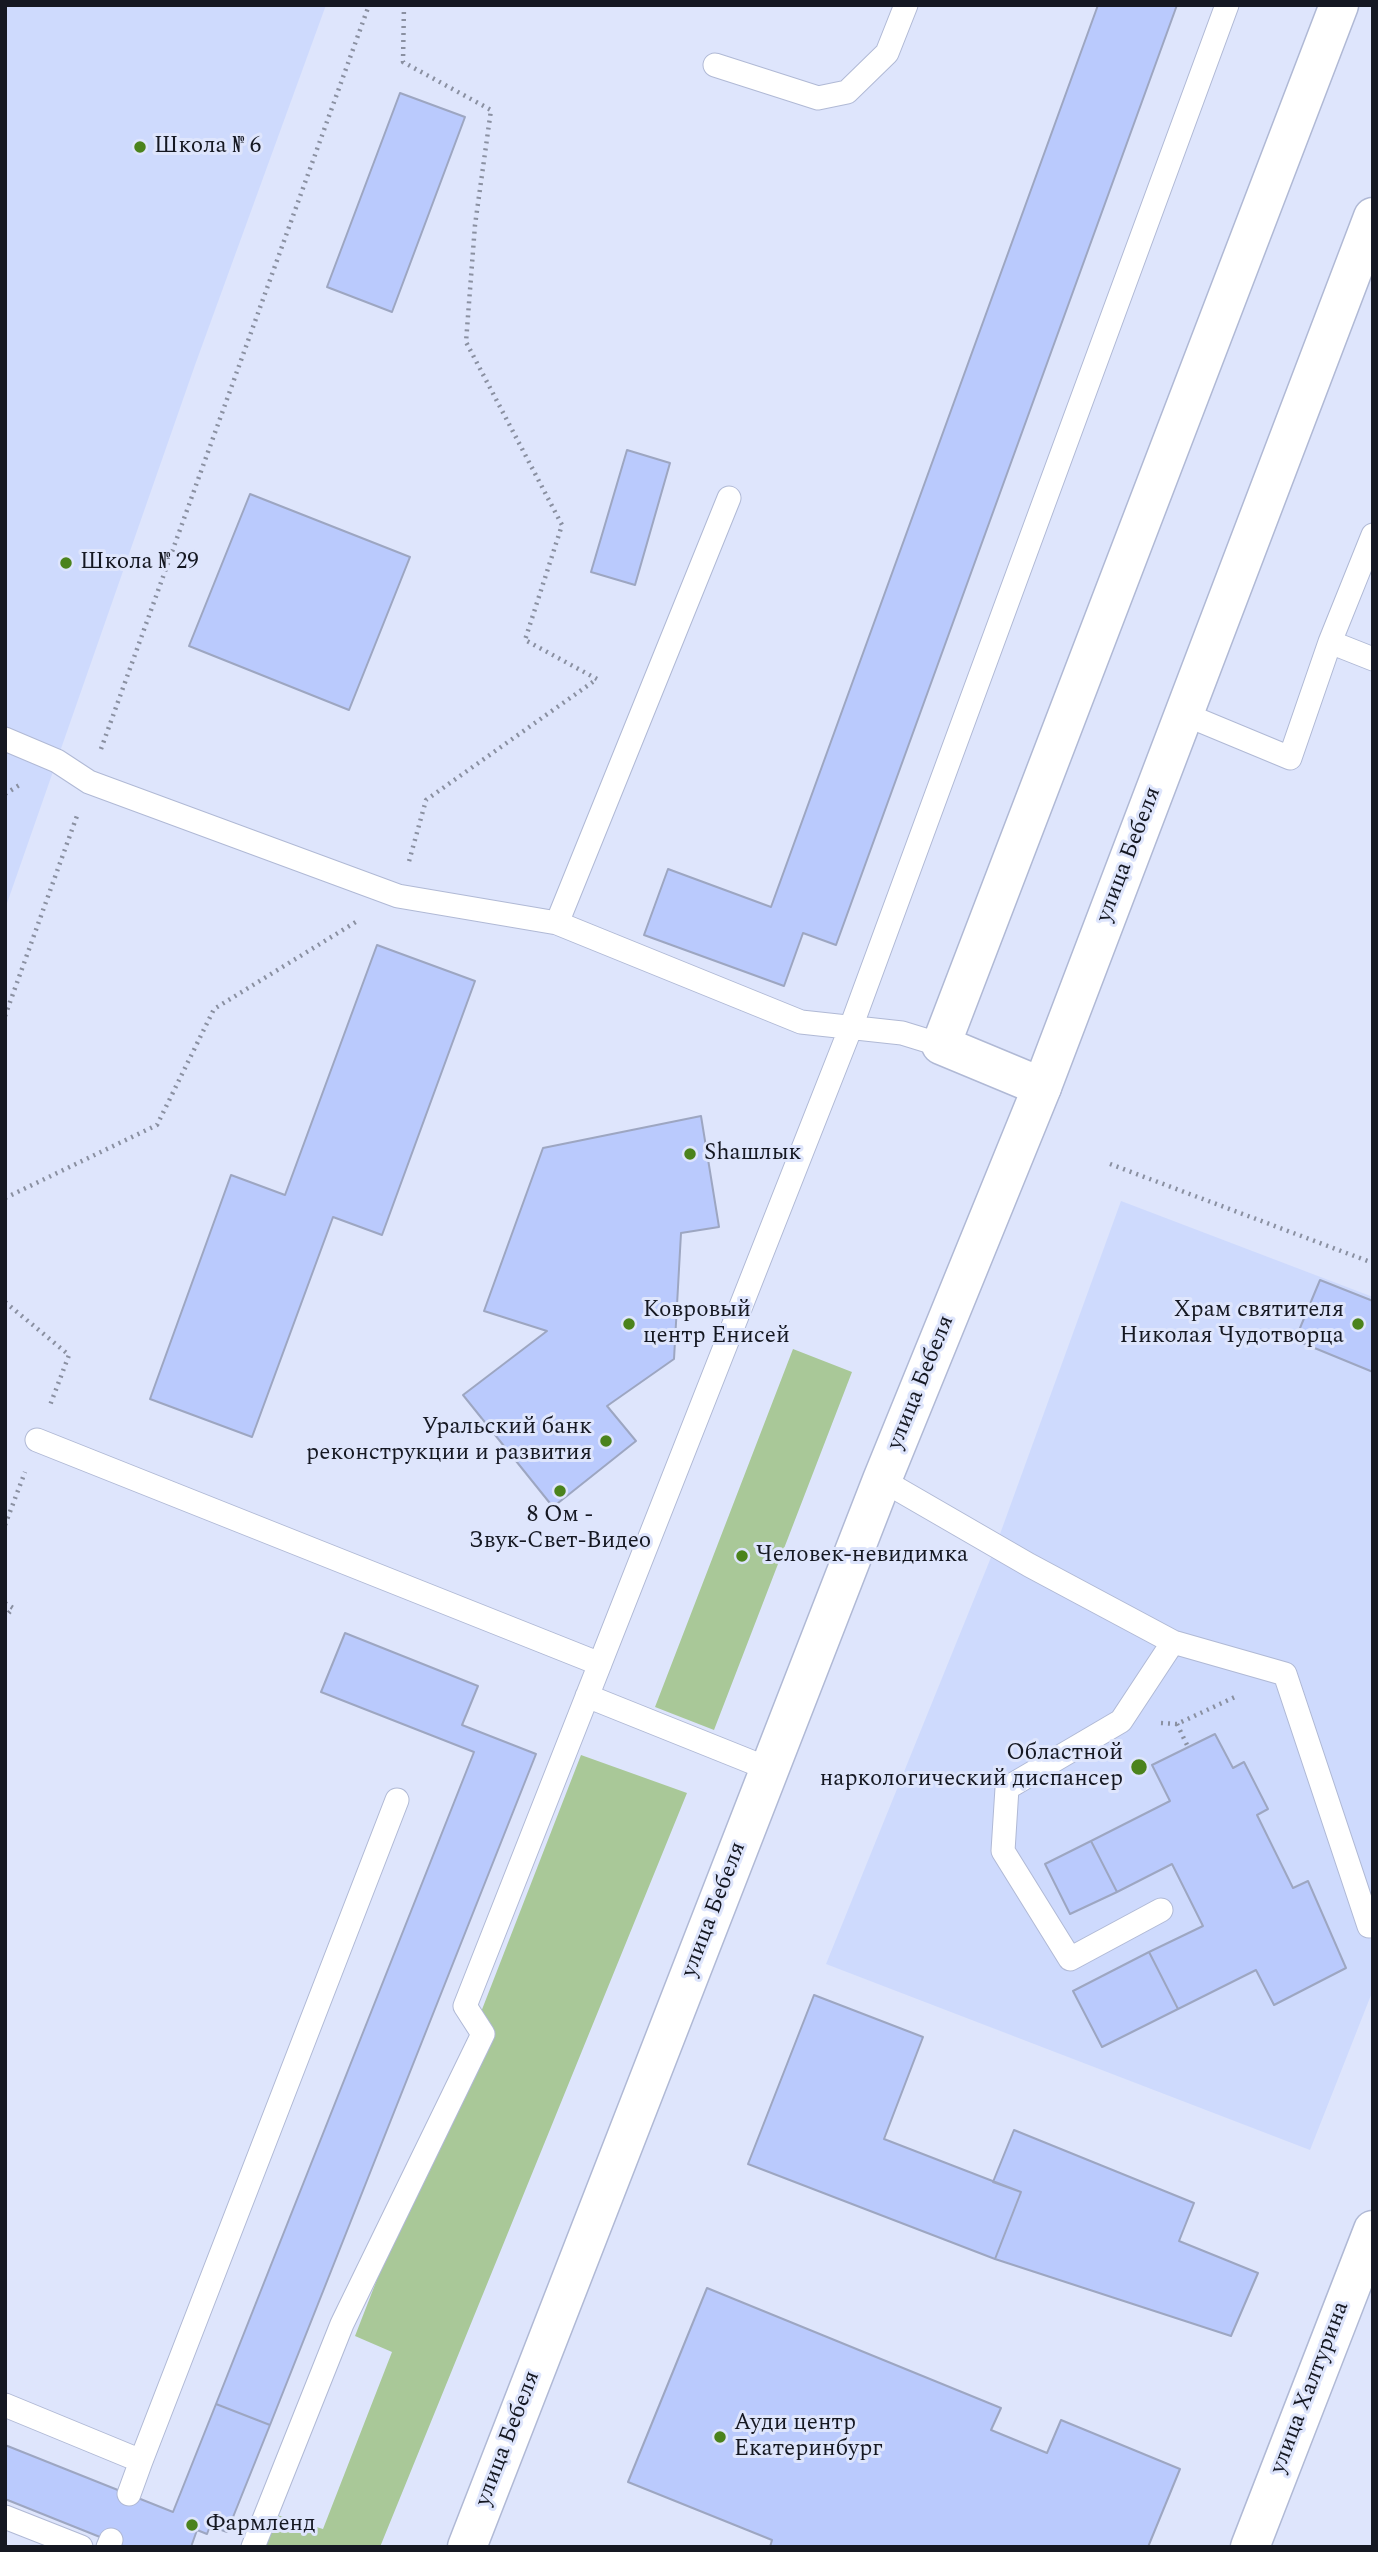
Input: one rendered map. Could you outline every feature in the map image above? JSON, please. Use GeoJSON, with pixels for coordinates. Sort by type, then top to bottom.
{"type":"FeatureCollection","features":[{"type":"Feature","properties":{"kind":"main road"},"geometry":{"type":"LineString","coordinates":[[1042,1087],[941,1045],[1339,5]]}},
{"type":"Feature","properties":{"kind":"main road","name":"улица Бебеля"},"geometry":{"type":"LineString","coordinates":[[467,2547],[769,1769],[1042,1087],[1373,217]]}},
{"type":"Feature","properties":{"kind":"main road","name":"улица Халтурина"},"geometry":{"type":"LineString","coordinates":[[1250,2547],[1373,2230]]}},
{"type":"Feature","properties":{"kind":"lane"},"geometry":{"type":"LineString","coordinates":[[715,65],[818,98],[847,92],[887,53],[906,5]]}},
{"type":"Feature","properties":{"kind":"lane"},"geometry":{"type":"LineString","coordinates":[[253,2547],[342,2324],[483,2034],[465,2006],[851,1027],[1227,5]]}},
{"type":"Feature","properties":{"kind":"lane"},"geometry":{"type":"LineString","coordinates":[[558,923],[729,498]]}},
{"type":"Feature","properties":{"kind":"lane"},"geometry":{"type":"LineString","coordinates":[[1184,714],[1290,758],[1330,642],[1373,535]]}},
{"type":"Feature","properties":{"kind":"lane"},"geometry":{"type":"LineString","coordinates":[[1330,642],[1373,659]]}},
{"type":"Feature","properties":{"kind":"lane"},"geometry":{"type":"LineString","coordinates":[[5,740],[57,761],[89,782],[398,896],[558,923],[801,1023],[902,1033],[941,1045]]}},
{"type":"Feature","properties":{"kind":"lane"},"geometry":{"type":"LineString","coordinates":[[37,1440],[600,1664]]}},
{"type":"Feature","properties":{"kind":"lane"},"geometry":{"type":"LineString","coordinates":[[883,1480],[1029,1565],[1173,1642],[1285,1674],[1369,1926]]}},
{"type":"Feature","properties":{"kind":"lane"},"geometry":{"type":"LineString","coordinates":[[1161,1910],[1070,1959],[1003,1851],[1007,1788],[1121,1721],[1173,1642]]}},
{"type":"Feature","properties":{"kind":"lane"},"geometry":{"type":"LineString","coordinates":[[587,1696],[769,1769]]}},
{"type":"Feature","properties":{"kind":"lane"},"geometry":{"type":"LineString","coordinates":[[129,2494],[397,1800]]}},
{"type":"Feature","properties":{"kind":"lane"},"geometry":{"type":"LineString","coordinates":[[5,2405],[141,2461]]}},
{"type":"Feature","properties":{"kind":"lane"},"geometry":{"type":"LineString","coordinates":[[5,2517],[81,2547]]}},
{"type":"Feature","properties":{"kind":"path"},"geometry":{"type":"LineString","coordinates":[[5,1016],[369,5]]}},
{"type":"Feature","properties":{"kind":"path"},"geometry":{"type":"LineString","coordinates":[[5,1198],[157,1125],[214,1009],[398,896],[426,800],[597,679],[525,640],[562,524],[466,342],[475,225],[491,110],[403,62],[404,5]]}},
{"type":"Feature","properties":{"kind":"path"},"geometry":{"type":"LineString","coordinates":[[1110,1164],[1373,1263]]}},
{"type":"Feature","properties":{"kind":"path"},"geometry":{"type":"LineString","coordinates":[[5,1603],[13,1608],[5,1617]]}},
{"type":"Feature","properties":{"kind":"path"},"geometry":{"type":"LineString","coordinates":[[1121,1721],[1177,1724],[1285,1674]]}},
{"type":"Feature","properties":{"kind":"path"},"geometry":{"type":"LineString","coordinates":[[1177,1724],[1188,1747]]}},
{"type":"Feature","properties":{"kind":"shaded area"},"geometry":{"type":"Polygon","coordinates":[[[5,5],[326,5],[195,365],[5,909],[5,5]]]}},
{"type":"Feature","properties":{"kind":"shaded area","name":"Областной наркологический диспансер"},"geometry":{"type":"Polygon","coordinates":[[[1121,1201],[1373,1297],[1373,1990],[1310,2150],[826,1964],[996,1545],[1121,1201]]]}},
{"type":"Feature","properties":{"kind":"green space"},"geometry":{"type":"Polygon","coordinates":[[[793,1349],[852,1372],[714,1730],[655,1707],[793,1349]]]}},
{"type":"Feature","properties":{"kind":"green space"},"geometry":{"type":"Polygon","coordinates":[[[581,1755],[687,1793],[380,2547],[265,2547],[277,2515],[323,2529],[392,2352],[355,2336],[581,1755]]]}},
{"type":"Feature","properties":{"kind":"building"},"geometry":{"type":"Polygon","coordinates":[[[1098,5],[1177,5],[836,945],[803,933],[784,986],[644,935],[668,869],[771,907],[1098,5]]]}},
{"type":"Feature","properties":{"kind":"building"},"geometry":{"type":"Polygon","coordinates":[[[400,93],[465,117],[392,312],[327,287],[400,93]]]}},
{"type":"Feature","properties":{"kind":"building"},"geometry":{"type":"Polygon","coordinates":[[[627,450],[670,463],[635,585],[591,572],[627,450]]]}},
{"type":"Feature","properties":{"kind":"building"},"geometry":{"type":"Polygon","coordinates":[[[250,494],[410,557],[349,710],[189,646],[250,494]]]}},
{"type":"Feature","properties":{"kind":"building"},"geometry":{"type":"Polygon","coordinates":[[[377,945],[475,981],[382,1235],[333,1217],[252,1437],[150,1399],[231,1175],[285,1195],[377,945]]]}},
{"type":"Feature","properties":{"kind":"building"},"geometry":{"type":"Polygon","coordinates":[[[701,1116],[719,1227],[681,1233],[674,1359],[607,1406],[636,1441],[553,1507],[463,1395],[547,1331],[484,1311],[543,1148],[701,1116]]]}},
{"type":"Feature","properties":{"kind":"building"},"geometry":{"type":"Polygon","coordinates":[[[1320,1280],[1373,1301],[1373,1372],[1295,1340],[1320,1280]]]}},
{"type":"Feature","properties":{"kind":"building"},"geometry":{"type":"Polygon","coordinates":[[[345,1633],[478,1686],[462,1725],[536,1754],[270,2425],[216,2404],[474,1752],[321,1692],[345,1633]]]}},
{"type":"Feature","properties":{"kind":"building"},"geometry":{"type":"Polygon","coordinates":[[[1215,1734],[1233,1768],[1244,1762],[1268,1809],[1257,1815],[1293,1888],[1308,1881],[1346,1968],[1274,2005],[1256,1970],[1178,2009],[1149,1952],[1203,1926],[1172,1864],[1117,1892],[1091,1841],[1170,1801],[1152,1765],[1215,1734]]]}},
{"type":"Feature","properties":{"kind":"building"},"geometry":{"type":"Polygon","coordinates":[[[1091,1841],[1117,1892],[1070,1914],[1045,1864],[1091,1841]]]}},
{"type":"Feature","properties":{"kind":"building"},"geometry":{"type":"Polygon","coordinates":[[[1149,1952],[1178,2009],[1102,2047],[1073,1991],[1149,1952]]]}},
{"type":"Feature","properties":{"kind":"building"},"geometry":{"type":"Polygon","coordinates":[[[814,1995],[923,2037],[884,2139],[1021,2192],[995,2259],[748,2164],[814,1995]]]}},
{"type":"Feature","properties":{"kind":"building"},"geometry":{"type":"Polygon","coordinates":[[[1014,2130],[1194,2203],[1179,2241],[1258,2273],[1231,2336],[995,2259],[1021,2192],[993,2182],[1014,2130]]]}},
{"type":"Feature","properties":{"kind":"building"},"geometry":{"type":"Polygon","coordinates":[[[707,2288],[1001,2408],[991,2430],[1047,2453],[1061,2420],[1180,2469],[1148,2547],[770,2547],[772,2540],[628,2482],[707,2288]]]}},
{"type":"Feature","properties":{"kind":"building"},"geometry":{"type":"Polygon","coordinates":[[[216,2404],[270,2425],[227,2532],[210,2526],[207,2534],[197,2530],[191,2547],[125,2547],[5,2499],[5,2445],[173,2512],[216,2404]]]}},
{"type":"Feature","properties":{"kind":"place","name":"Школа № 6"},"geometry":{"type":"Point","coordinates":[140,147]}},
{"type":"Feature","properties":{"kind":"place","name":"Школа № 29"},"geometry":{"type":"Point","coordinates":[66,563]}},
{"type":"Feature","properties":{"kind":"place","name":"Shашлык"},"geometry":{"type":"Point","coordinates":[690,1154]}},
{"type":"Feature","properties":{"kind":"place","name":"Ковровый центр Енисей"},"geometry":{"type":"Point","coordinates":[629,1324]}},
{"type":"Feature","properties":{"kind":"place","name":"Храм святителя Николая Чудотворца"},"geometry":{"type":"Point","coordinates":[1358,1324]}},
{"type":"Feature","properties":{"kind":"place","name":"Уральский банк реконструкции и развития"},"geometry":{"type":"Point","coordinates":[606,1441]}},
{"type":"Feature","properties":{"kind":"place","name":"8 Ом - Звук-Свет-Видео"},"geometry":{"type":"Point","coordinates":[560,1491]}},
{"type":"Feature","properties":{"kind":"place","name":"Человек-невидимка"},"geometry":{"type":"Point","coordinates":[742,1556]}},
{"type":"Feature","properties":{"kind":"place","name":"Областной наркологический диспансер"},"geometry":{"type":"Point","coordinates":[1139,1767]}},
{"type":"Feature","properties":{"kind":"place","name":"Ауди центр Екатеринбург"},"geometry":{"type":"Point","coordinates":[720,2437]}},
{"type":"Feature","properties":{"kind":"place","name":"Фармленд"},"geometry":{"type":"Point","coordinates":[192,2525]}}]}
